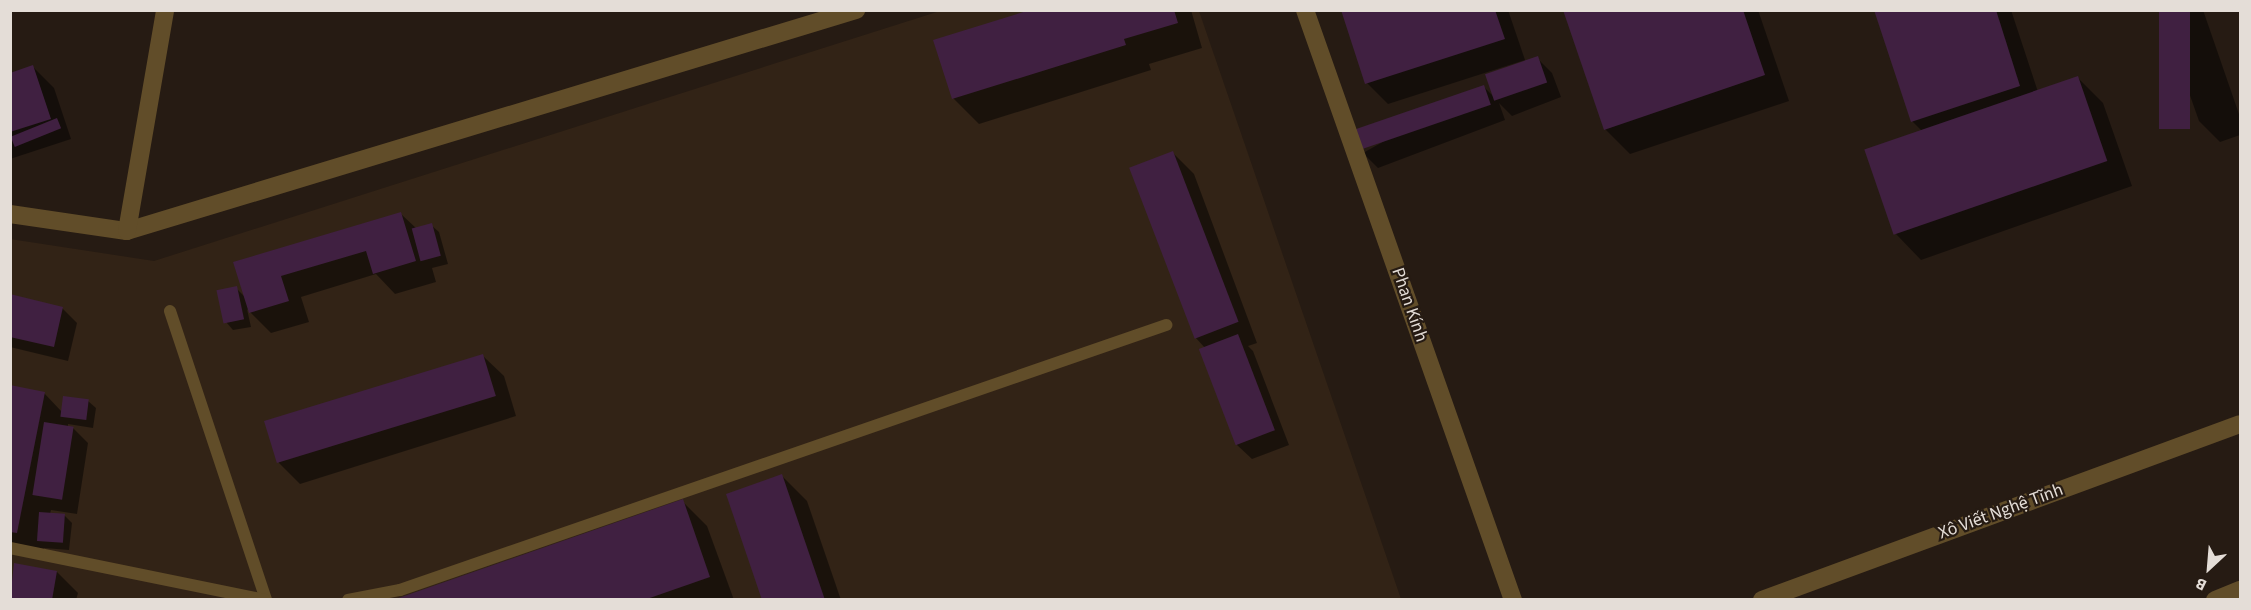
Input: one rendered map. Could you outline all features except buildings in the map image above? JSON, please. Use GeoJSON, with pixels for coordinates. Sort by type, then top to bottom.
{"type":"FeatureCollection","features":[{"type":"Feature","properties":{"kind":"street"},"geometry":{"type":"LineString","coordinates":[[127,231],[165,10]]}},
{"type":"Feature","properties":{"kind":"street"},"geometry":{"type":"LineString","coordinates":[[10,214],[127,231],[856,10]]}},
{"type":"Feature","properties":{"kind":"street","name":"Phan Kính"},"geometry":{"type":"LineString","coordinates":[[1305,10],[1512,600]]}},
{"type":"Feature","properties":{"kind":"street","name":"Xô Viết Nghệ Tĩnh"},"geometry":{"type":"LineString","coordinates":[[1762,600],[2241,424]]}},
{"type":"Feature","properties":{"kind":"street"},"geometry":{"type":"LineString","coordinates":[[2215,600],[2241,590]]}},
{"type":"Feature","properties":{"kind":"lane"},"geometry":{"type":"LineString","coordinates":[[10,548],[266,600],[170,311]]}},
{"type":"Feature","properties":{"kind":"lane"},"geometry":{"type":"LineString","coordinates":[[348,600],[400,590],[1166,325]]}},
{"type":"Feature","properties":{"kind":"shaded area"},"geometry":{"type":"Polygon","coordinates":[[[940,11],[1199,11],[1401,599],[11,599],[10,239],[154,261],[940,11]]]}}]}
